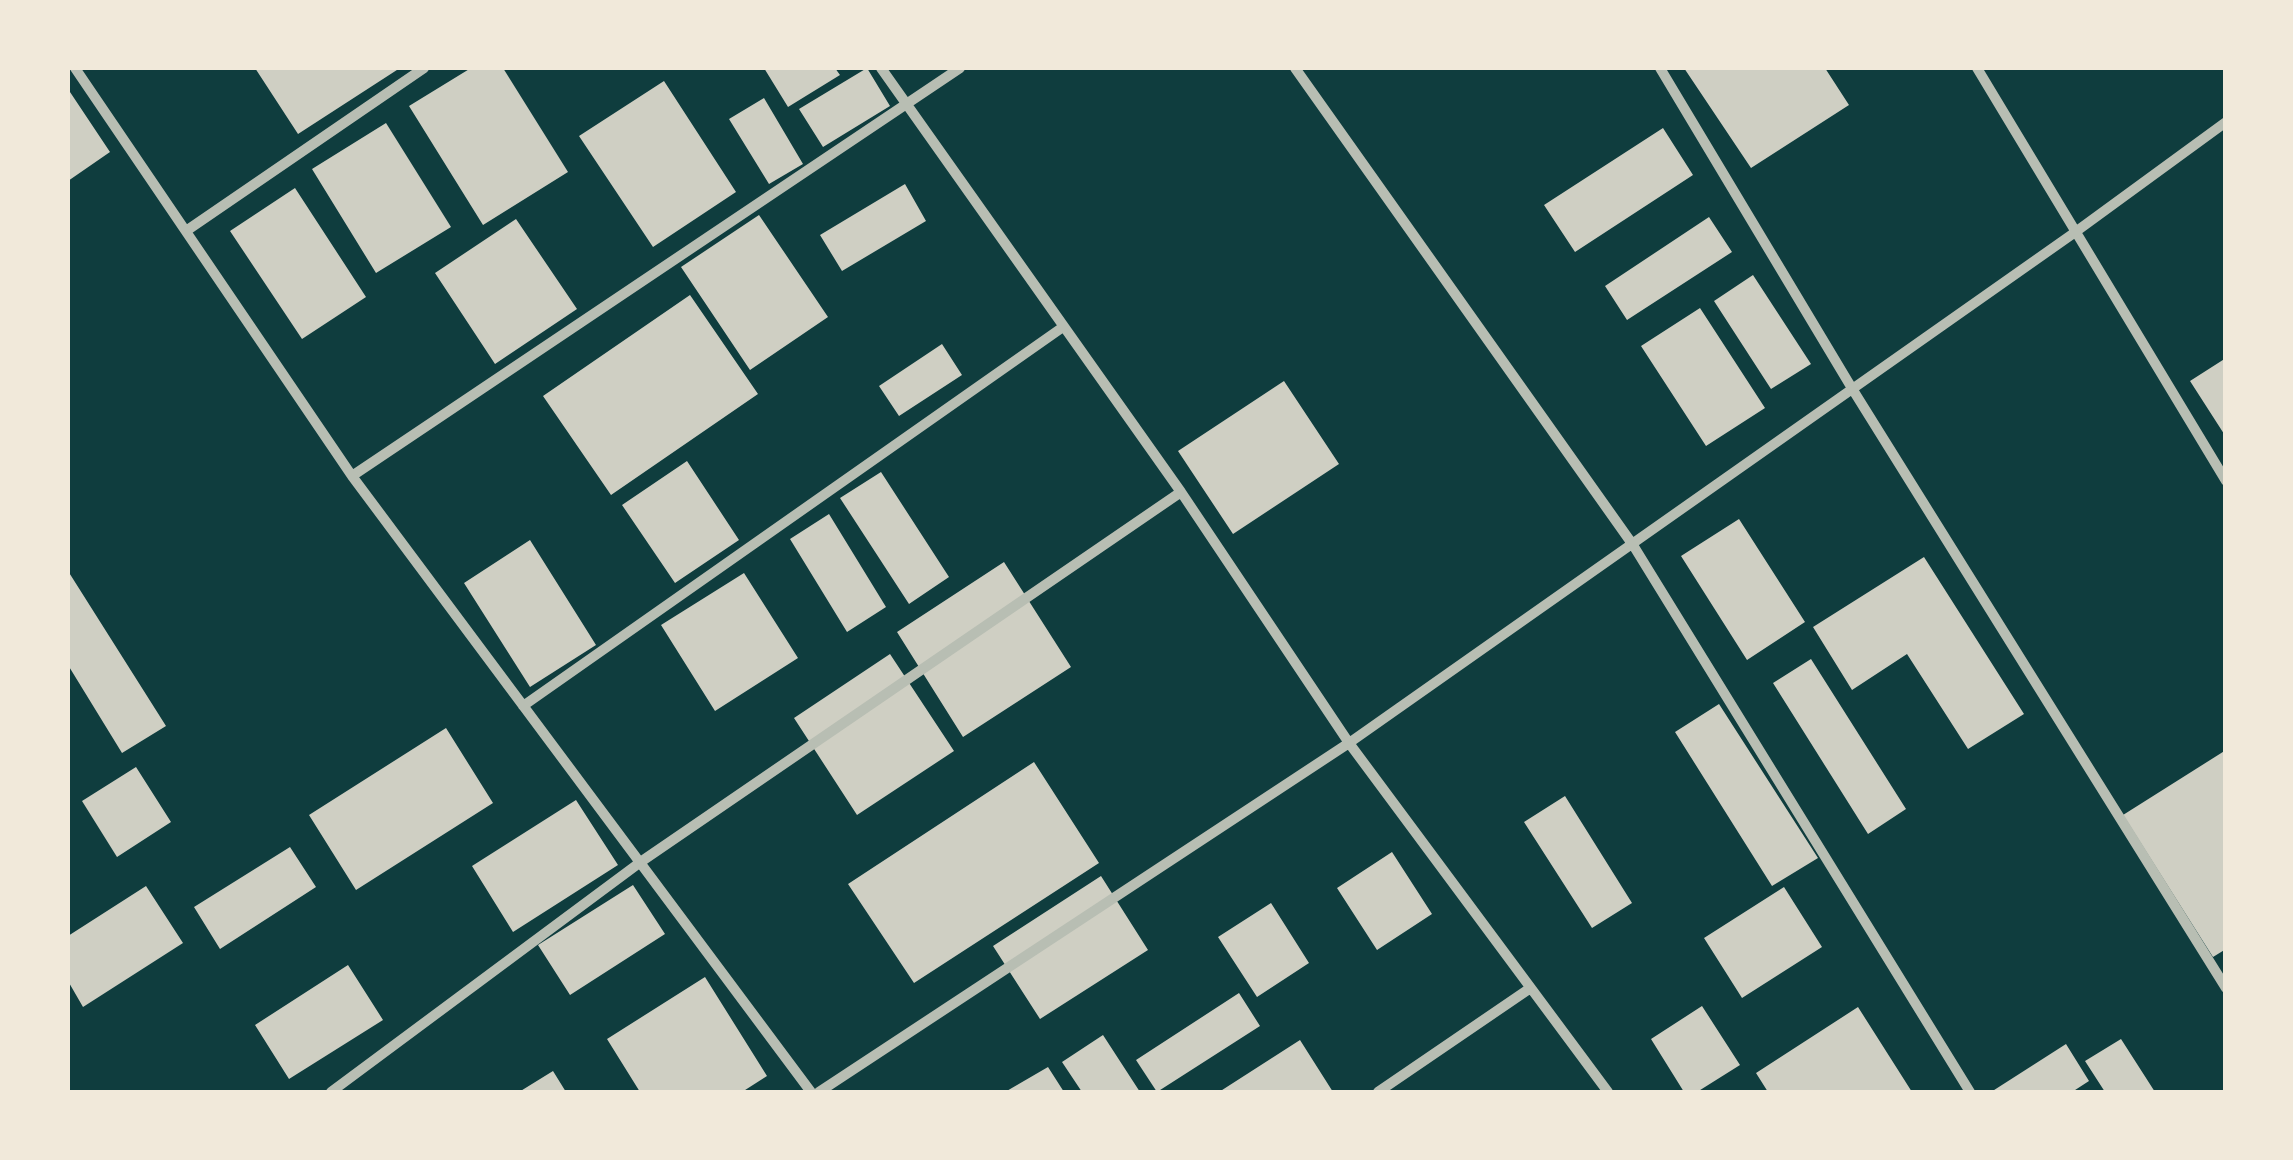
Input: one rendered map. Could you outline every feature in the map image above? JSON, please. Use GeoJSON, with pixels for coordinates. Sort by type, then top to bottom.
{"type":"FeatureCollection","features":[{"type":"Feature","properties":{"kind":"street"},"geometry":{"type":"LineString","coordinates":[[75,68],[352,476],[812,1092]]}},
{"type":"Feature","properties":{"kind":"street"},"geometry":{"type":"LineString","coordinates":[[186,231],[424,68]]}},
{"type":"Feature","properties":{"kind":"street"},"geometry":{"type":"LineString","coordinates":[[881,68],[1181,492],[1349,744],[1608,1092]]}},
{"type":"Feature","properties":{"kind":"street"},"geometry":{"type":"LineString","coordinates":[[352,476],[960,68]]}},
{"type":"Feature","properties":{"kind":"street"},"geometry":{"type":"LineString","coordinates":[[1295,68],[1634,545],[1970,1092]]}},
{"type":"Feature","properties":{"kind":"street"},"geometry":{"type":"LineString","coordinates":[[1660,68],[1853,390],[2226,988]]}},
{"type":"Feature","properties":{"kind":"street"},"geometry":{"type":"LineString","coordinates":[[1978,68],[2074,234],[2226,481]]}},
{"type":"Feature","properties":{"kind":"street"},"geometry":{"type":"LineString","coordinates":[[819,1092],[1349,744],[2074,234],[2226,122]]}},
{"type":"Feature","properties":{"kind":"street"},"geometry":{"type":"LineString","coordinates":[[523,706],[1062,326]]}},
{"type":"Feature","properties":{"kind":"street"},"geometry":{"type":"LineString","coordinates":[[331,1092],[642,862],[1181,492]]}},
{"type":"Feature","properties":{"kind":"street"},"geometry":{"type":"LineString","coordinates":[[1378,1092],[1530,989]]}},
{"type":"Feature","properties":{"kind":"building"},"geometry":{"type":"Polygon","coordinates":[[[255,68],[400,68],[298,134],[255,68]]]}},
{"type":"Feature","properties":{"kind":"building"},"geometry":{"type":"Polygon","coordinates":[[[471,68],[503,68],[568,172],[483,225],[409,106],[471,68]]]}},
{"type":"Feature","properties":{"kind":"building"},"geometry":{"type":"Polygon","coordinates":[[[764,68],[835,68],[840,75],[788,107],[764,68]]]}},
{"type":"Feature","properties":{"kind":"building"},"geometry":{"type":"Polygon","coordinates":[[[867,68],[890,106],[823,147],[799,109],[867,68]]]}},
{"type":"Feature","properties":{"kind":"building"},"geometry":{"type":"Polygon","coordinates":[[[1684,68],[1825,68],[1849,105],[1751,168],[1684,68]]]}},
{"type":"Feature","properties":{"kind":"building"},"geometry":{"type":"Polygon","coordinates":[[[664,81],[736,192],[653,247],[579,136],[664,81]]]}},
{"type":"Feature","properties":{"kind":"building"},"geometry":{"type":"Polygon","coordinates":[[[68,89],[110,152],[68,181],[68,89]]]}},
{"type":"Feature","properties":{"kind":"building"},"geometry":{"type":"Polygon","coordinates":[[[764,98],[803,164],[769,184],[729,119],[764,98]]]}},
{"type":"Feature","properties":{"kind":"building"},"geometry":{"type":"Polygon","coordinates":[[[386,123],[451,227],[376,273],[312,169],[386,123]]]}},
{"type":"Feature","properties":{"kind":"building"},"geometry":{"type":"Polygon","coordinates":[[[1663,128],[1693,175],[1575,252],[1544,205],[1663,128]]]}},
{"type":"Feature","properties":{"kind":"building"},"geometry":{"type":"Polygon","coordinates":[[[905,184],[926,221],[842,271],[820,235],[905,184]]]}},
{"type":"Feature","properties":{"kind":"building"},"geometry":{"type":"Polygon","coordinates":[[[295,188],[366,297],[302,339],[230,231],[295,188]]]}},
{"type":"Feature","properties":{"kind":"building"},"geometry":{"type":"Polygon","coordinates":[[[759,215],[828,317],[750,370],[681,267],[759,215]]]}},
{"type":"Feature","properties":{"kind":"building"},"geometry":{"type":"Polygon","coordinates":[[[1709,217],[1732,252],[1627,320],[1605,286],[1709,217]]]}},
{"type":"Feature","properties":{"kind":"building"},"geometry":{"type":"Polygon","coordinates":[[[516,219],[577,309],[495,364],[435,273],[516,219]]]}},
{"type":"Feature","properties":{"kind":"building"},"geometry":{"type":"Polygon","coordinates":[[[1753,275],[1811,364],[1771,389],[1714,301],[1753,275]]]}},
{"type":"Feature","properties":{"kind":"building"},"geometry":{"type":"Polygon","coordinates":[[[690,295],[758,394],[611,495],[543,396],[690,295]]]}},
{"type":"Feature","properties":{"kind":"building"},"geometry":{"type":"Polygon","coordinates":[[[1700,308],[1765,408],[1706,446],[1641,346],[1700,308]]]}},
{"type":"Feature","properties":{"kind":"building"},"geometry":{"type":"Polygon","coordinates":[[[942,344],[962,375],[899,416],[879,386],[942,344]]]}},
{"type":"Feature","properties":{"kind":"building"},"geometry":{"type":"Polygon","coordinates":[[[2226,358],[2226,437],[2190,381],[2226,358]]]}},
{"type":"Feature","properties":{"kind":"building"},"geometry":{"type":"Polygon","coordinates":[[[1284,381],[1339,464],[1233,534],[1178,451],[1284,381]]]}},
{"type":"Feature","properties":{"kind":"building"},"geometry":{"type":"Polygon","coordinates":[[[687,461],[739,540],[675,583],[622,505],[687,461]]]}},
{"type":"Feature","properties":{"kind":"building"},"geometry":{"type":"Polygon","coordinates":[[[881,472],[949,577],[909,604],[840,498],[881,472]]]}},
{"type":"Feature","properties":{"kind":"building"},"geometry":{"type":"Polygon","coordinates":[[[829,514],[886,607],[847,632],[790,539],[829,514]]]}},
{"type":"Feature","properties":{"kind":"building"},"geometry":{"type":"Polygon","coordinates":[[[1739,519],[1805,622],[1747,660],[1681,556],[1739,519]]]}},
{"type":"Feature","properties":{"kind":"building"},"geometry":{"type":"Polygon","coordinates":[[[530,540],[596,645],[530,687],[464,583],[530,540]]]}},
{"type":"Feature","properties":{"kind":"building"},"geometry":{"type":"Polygon","coordinates":[[[1924,557],[2024,714],[1968,749],[1907,654],[1852,690],[1813,627],[1924,557]]]}},
{"type":"Feature","properties":{"kind":"building"},"geometry":{"type":"Polygon","coordinates":[[[1004,562],[1071,667],[963,737],[897,632],[1004,562]]]}},
{"type":"Feature","properties":{"kind":"building"},"geometry":{"type":"Polygon","coordinates":[[[68,571],[166,726],[122,753],[68,665],[68,571]]]}},
{"type":"Feature","properties":{"kind":"building"},"geometry":{"type":"Polygon","coordinates":[[[744,573],[798,658],[715,711],[661,625],[744,573]]]}},
{"type":"Feature","properties":{"kind":"building"},"geometry":{"type":"Polygon","coordinates":[[[890,654],[954,751],[857,815],[794,718],[890,654]]]}},
{"type":"Feature","properties":{"kind":"building"},"geometry":{"type":"Polygon","coordinates":[[[1811,659],[1906,809],[1868,834],[1773,683],[1811,659]]]}},
{"type":"Feature","properties":{"kind":"building"},"geometry":{"type":"Polygon","coordinates":[[[1719,704],[1818,858],[1772,886],[1675,732],[1719,704]]]}},
{"type":"Feature","properties":{"kind":"building"},"geometry":{"type":"Polygon","coordinates":[[[446,728],[493,803],[356,890],[309,815],[446,728]]]}},
{"type":"Feature","properties":{"kind":"building"},"geometry":{"type":"Polygon","coordinates":[[[2226,750],[2226,949],[2213,957],[2123,815],[2226,750]]]}},
{"type":"Feature","properties":{"kind":"building"},"geometry":{"type":"Polygon","coordinates":[[[1034,762],[1099,863],[914,983],[848,884],[1034,762]]]}},
{"type":"Feature","properties":{"kind":"building"},"geometry":{"type":"Polygon","coordinates":[[[136,767],[171,822],[117,857],[82,801],[136,767]]]}},
{"type":"Feature","properties":{"kind":"building"},"geometry":{"type":"Polygon","coordinates":[[[1565,796],[1632,903],[1592,928],[1524,822],[1565,796]]]}},
{"type":"Feature","properties":{"kind":"building"},"geometry":{"type":"Polygon","coordinates":[[[576,800],[618,865],[513,932],[472,866],[576,800]]]}},
{"type":"Feature","properties":{"kind":"building"},"geometry":{"type":"Polygon","coordinates":[[[290,847],[316,887],[220,949],[194,907],[290,847]]]}},
{"type":"Feature","properties":{"kind":"building"},"geometry":{"type":"Polygon","coordinates":[[[1392,852],[1432,914],[1377,950],[1337,888],[1392,852]]]}},
{"type":"Feature","properties":{"kind":"building"},"geometry":{"type":"Polygon","coordinates":[[[1101,876],[1148,950],[1040,1019],[993,946],[1101,876]]]}},
{"type":"Feature","properties":{"kind":"building"},"geometry":{"type":"Polygon","coordinates":[[[633,885],[665,934],[570,995],[538,945],[633,885]]]}},
{"type":"Feature","properties":{"kind":"building"},"geometry":{"type":"Polygon","coordinates":[[[146,886],[183,943],[83,1007],[68,981],[68,936],[146,886]]]}},
{"type":"Feature","properties":{"kind":"building"},"geometry":{"type":"Polygon","coordinates":[[[1784,887],[1822,947],[1742,998],[1704,938],[1784,887]]]}},
{"type":"Feature","properties":{"kind":"building"},"geometry":{"type":"Polygon","coordinates":[[[1271,903],[1309,963],[1257,997],[1218,937],[1271,903]]]}},
{"type":"Feature","properties":{"kind":"building"},"geometry":{"type":"Polygon","coordinates":[[[348,965],[383,1020],[289,1079],[255,1025],[348,965]]]}},
{"type":"Feature","properties":{"kind":"building"},"geometry":{"type":"Polygon","coordinates":[[[705,977],[767,1076],[742,1092],[640,1092],[607,1039],[705,977]]]}},
{"type":"Feature","properties":{"kind":"building"},"geometry":{"type":"Polygon","coordinates":[[[1239,993],[1260,1026],[1157,1092],[1136,1060],[1239,993]]]}},
{"type":"Feature","properties":{"kind":"building"},"geometry":{"type":"Polygon","coordinates":[[[1702,1006],[1740,1065],[1697,1092],[1684,1092],[1651,1039],[1702,1006]]]}},
{"type":"Feature","properties":{"kind":"building"},"geometry":{"type":"Polygon","coordinates":[[[1858,1007],[1912,1092],[1768,1092],[1756,1073],[1858,1007]]]}},
{"type":"Feature","properties":{"kind":"building"},"geometry":{"type":"Polygon","coordinates":[[[1103,1035],[1140,1092],[1082,1092],[1062,1062],[1103,1035]]]}},
{"type":"Feature","properties":{"kind":"building"},"geometry":{"type":"Polygon","coordinates":[[[2121,1039],[2155,1092],[2105,1092],[2085,1061],[2121,1039]]]}},
{"type":"Feature","properties":{"kind":"building"},"geometry":{"type":"Polygon","coordinates":[[[1300,1040],[1333,1092],[1219,1092],[1300,1040]]]}},
{"type":"Feature","properties":{"kind":"building"},"geometry":{"type":"Polygon","coordinates":[[[2066,1044],[2089,1081],[2072,1092],[1991,1092],[2066,1044]]]}},
{"type":"Feature","properties":{"kind":"building"},"geometry":{"type":"Polygon","coordinates":[[[1048,1067],[1064,1092],[1005,1092],[1048,1067]]]}},
{"type":"Feature","properties":{"kind":"building"},"geometry":{"type":"Polygon","coordinates":[[[553,1071],[566,1092],[519,1092],[553,1071]]]}}]}
